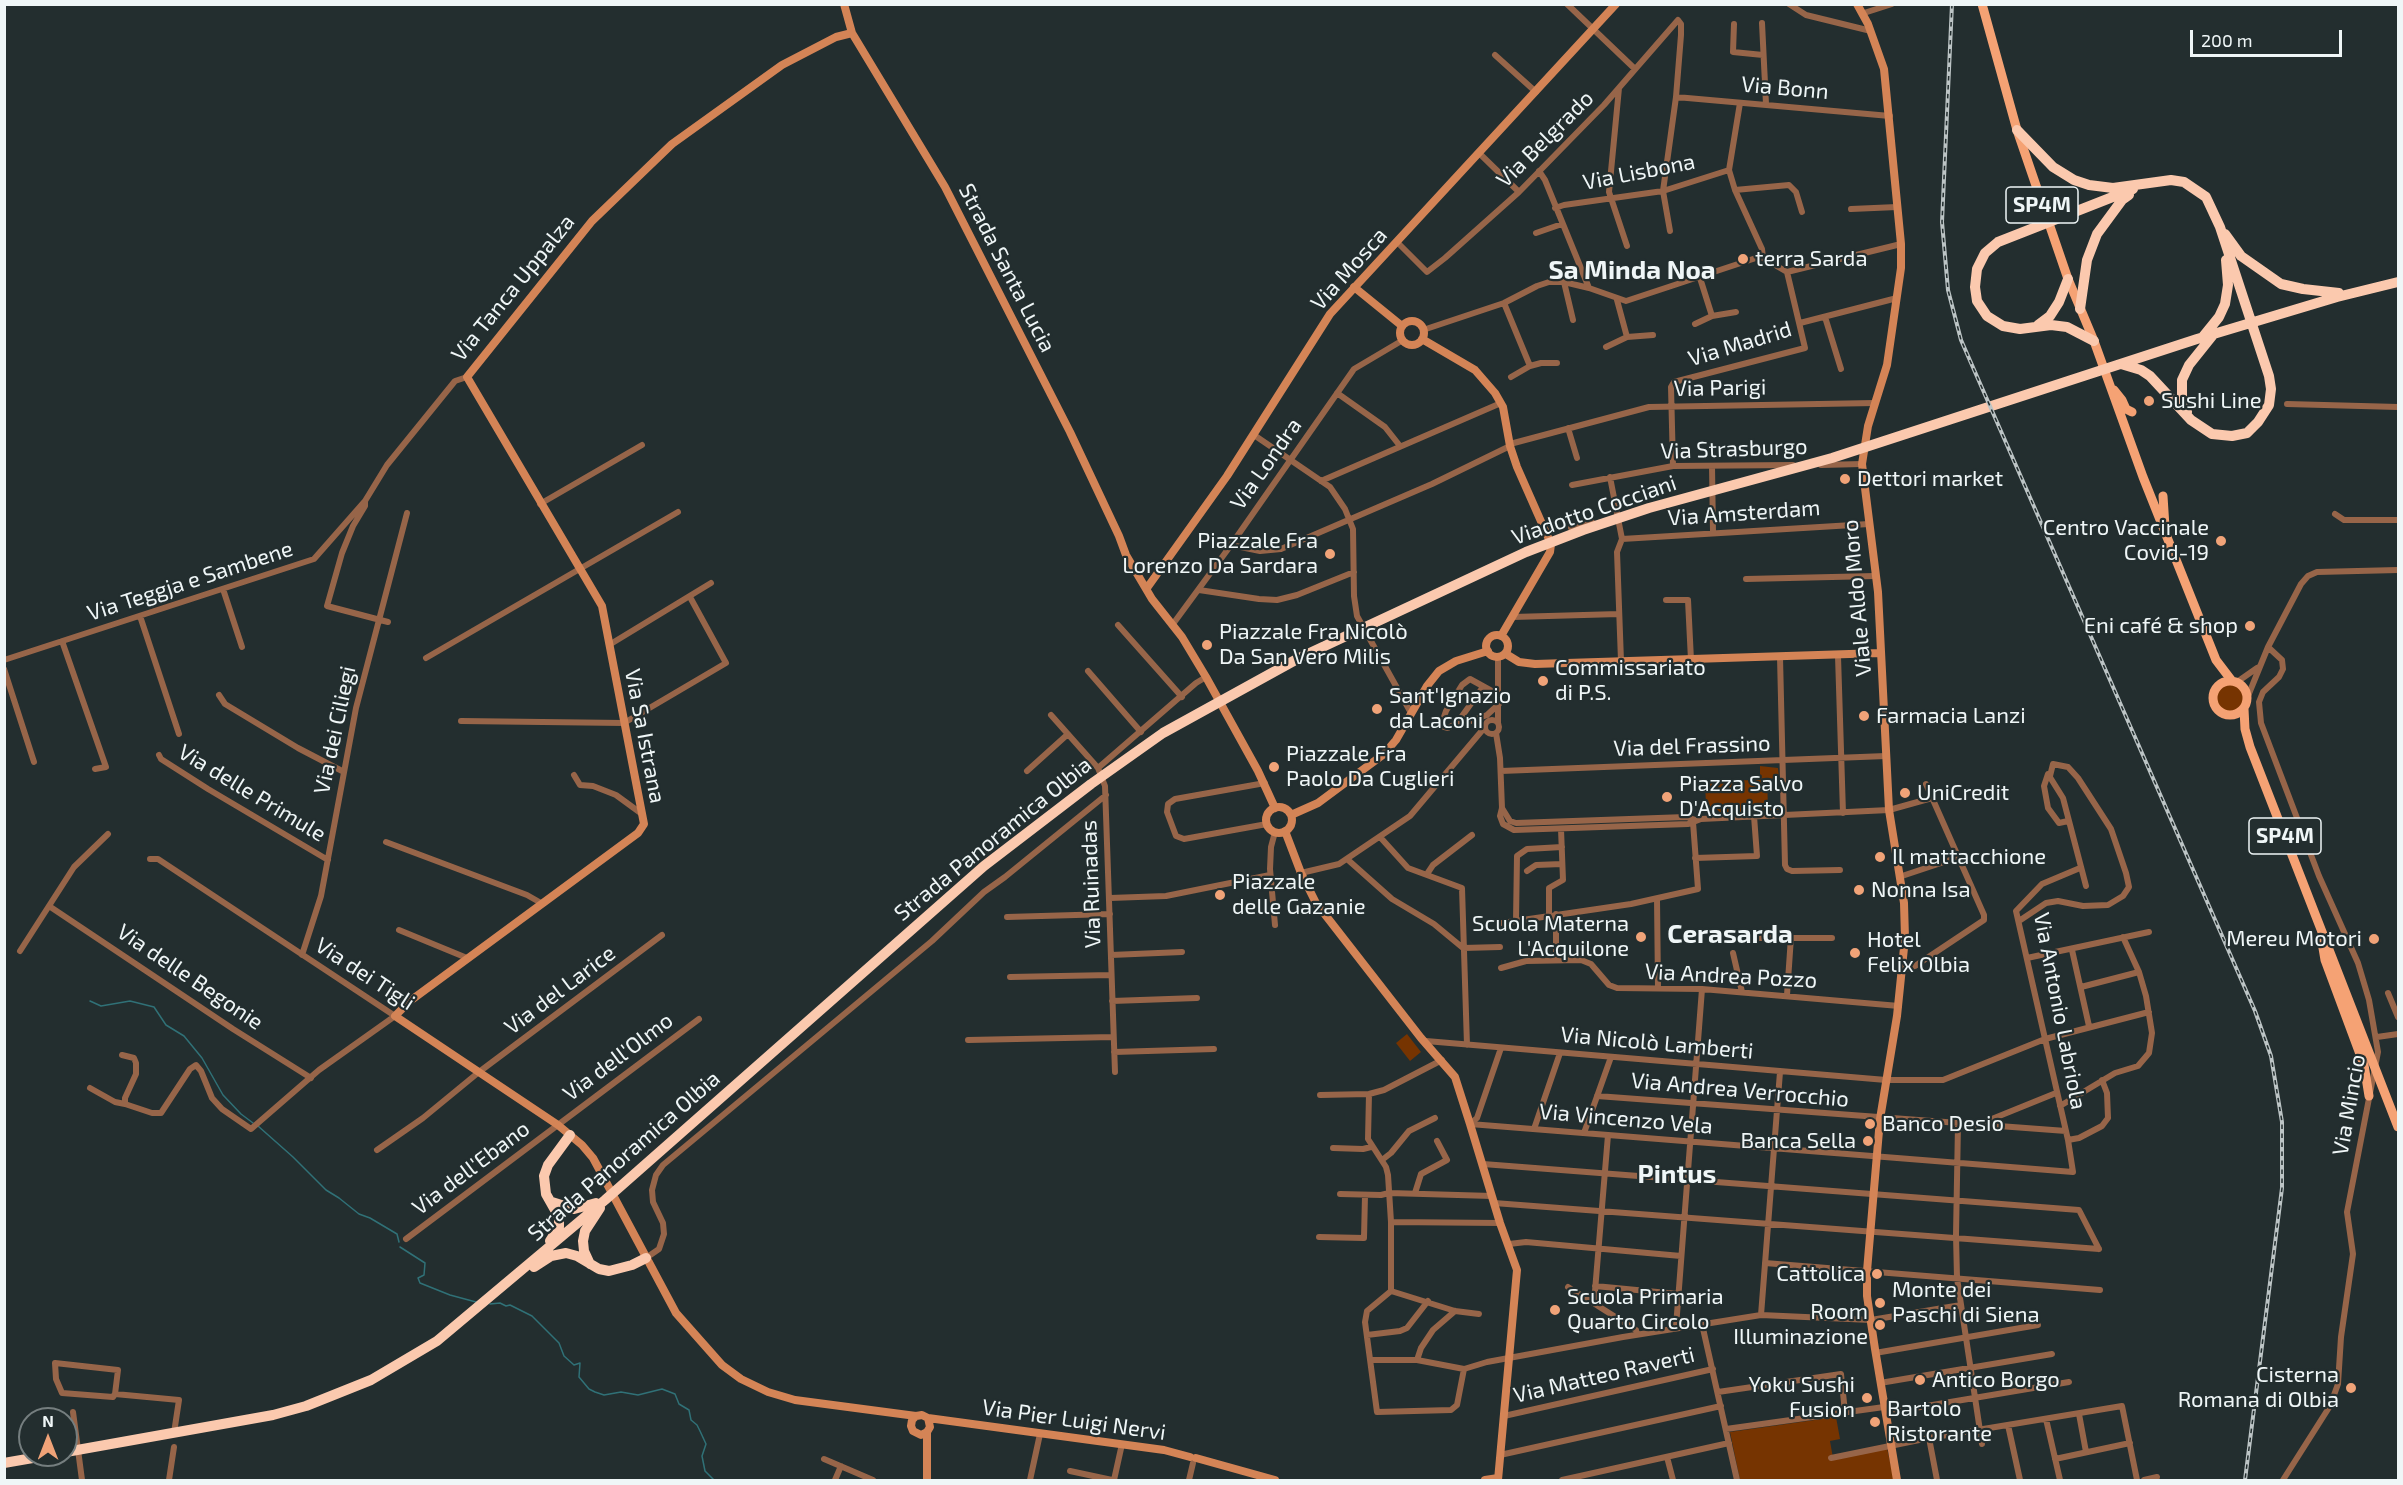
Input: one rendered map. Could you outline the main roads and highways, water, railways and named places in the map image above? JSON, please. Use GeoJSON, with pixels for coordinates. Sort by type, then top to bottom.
{"type":"FeatureCollection","features":[{"type":"Feature","properties":{"kind":"highway"},"geometry":{"type":"LineString","coordinates":[[2017,130],[2053,167],[2074,180],[2113,188],[2171,180],[2184,182],[2206,197],[2220,227],[2269,376],[2271,389],[2269,405],[2247,433],[2232,436],[2212,434],[2191,420],[2150,376],[2141,370],[2117,365]]}},
{"type":"Feature","properties":{"kind":"highway"},"geometry":{"type":"LineString","coordinates":[[2094,341],[2067,327],[2051,325],[2020,329],[2003,326],[1987,316],[1977,301],[1974,287],[1977,269],[1985,253],[1998,243],[2145,185]]}},
{"type":"Feature","properties":{"kind":"highway"},"geometry":{"type":"LineString","coordinates":[[2080,309],[2087,260],[2097,234],[2122,200],[2145,185]]}},
{"type":"Feature","properties":{"kind":"highway"},"geometry":{"type":"LineString","coordinates":[[2220,227],[2241,256],[2282,284],[2349,294]]}},
{"type":"Feature","properties":{"kind":"highway"},"geometry":{"type":"LineString","coordinates":[[2201,428],[2188,414],[2182,400],[2182,380],[2204,337],[2219,317],[2225,304],[2228,285],[2220,227]]}},
{"type":"Feature","properties":{"kind":"highway"},"geometry":{"type":"LineString","coordinates":[[2036,327],[2050,316],[2065,291],[2068,279]]}},
{"type":"Feature","properties":{"kind":"highway"},"geometry":{"type":"LineString","coordinates":[[2117,365],[2267,318],[2398,282]]}},
{"type":"Feature","properties":{"kind":"highway","name":"Viadotto Cocciani"},"geometry":{"type":"LineString","coordinates":[[1210,707],[1299,658],[1543,544],[1649,508],[1832,458],[2117,365]]}},
{"type":"Feature","properties":{"kind":"highway","name":"Strada Panoramica Olbia"},"geometry":{"type":"LineString","coordinates":[[508,1282],[605,1200],[984,866],[1124,760],[1210,707]]}},
{"type":"Feature","properties":{"kind":"highway"},"geometry":{"type":"LineString","coordinates":[[519,1273],[525,1262],[554,1238],[559,1227],[559,1217],[546,1194],[544,1176],[548,1165],[570,1135]]}},
{"type":"Feature","properties":{"kind":"highway"},"geometry":{"type":"LineString","coordinates":[[552,1202],[574,1209],[605,1200]]}},
{"type":"Feature","properties":{"kind":"highway"},"geometry":{"type":"LineString","coordinates":[[590,1264],[584,1251],[585,1231],[605,1200]]}},
{"type":"Feature","properties":{"kind":"highway"},"geometry":{"type":"LineString","coordinates":[[78,1450],[273,1415],[337,1394],[371,1380],[407,1360],[463,1321],[508,1282],[519,1281],[537,1264],[552,1256],[566,1253],[577,1256],[599,1269],[616,1270],[646,1258]]}},
{"type":"Feature","properties":{"kind":"main road","name":"SP4M"},"geometry":{"type":"LineString","coordinates":[[1982,4],[2017,130],[2068,279],[2216,660],[2234,682],[2244,688],[2248,696],[2244,709],[2245,729],[2250,747],[2398,1127]]}},
{"type":"Feature","properties":{"kind":"main road"},"geometry":{"type":"LineString","coordinates":[[2108,384],[2122,400],[2126,409],[2132,412]]}},
{"type":"Feature","properties":{"kind":"main road"},"geometry":{"type":"LineString","coordinates":[[2163,496],[2165,532]]}},
{"type":"Feature","properties":{"kind":"main road","name":"SP4M"},"geometry":{"type":"LineString","coordinates":[[2216,660],[2217,687],[2213,702],[2218,711],[2227,715],[2241,730],[2250,747]]}},
{"type":"Feature","properties":{"kind":"main road"},"geometry":{"type":"LineString","coordinates":[[2217,687],[2234,682]]}},
{"type":"Feature","properties":{"kind":"main road"},"geometry":{"type":"LineString","coordinates":[[2227,715],[2237,714],[2244,709]]}},
{"type":"Feature","properties":{"kind":"main road"},"geometry":{"type":"LineString","coordinates":[[2320,925],[2325,960],[2364,1065],[2369,1096]]}},
{"type":"Feature","properties":{"kind":"waterway"},"geometry":{"type":"LineString","coordinates":[[90,1001],[101,1006],[130,1001],[154,1007],[166,1025],[184,1036],[202,1058],[223,1095],[253,1123]]}},
{"type":"Feature","properties":{"kind":"waterway"},"geometry":{"type":"LineString","coordinates":[[258,1126],[326,1190],[359,1214],[397,1234],[399,1242]]}},
{"type":"Feature","properties":{"kind":"waterway"},"geometry":{"type":"LineString","coordinates":[[400,1247],[425,1263],[424,1275],[418,1278],[420,1283],[476,1302]]}},
{"type":"Feature","properties":{"kind":"waterway"},"geometry":{"type":"LineString","coordinates":[[490,1304],[510,1305],[532,1316],[559,1343],[564,1356],[574,1365],[580,1363],[579,1377],[589,1389],[595,1392],[604,1395],[621,1392],[638,1395],[662,1389],[675,1394],[679,1404],[689,1410],[691,1420],[697,1425],[706,1444],[702,1456],[705,1471],[714,1480]]}},
{"type":"Feature","properties":{"kind":"railway"},"geometry":{"type":"LineString","coordinates":[[1952,4],[1942,222],[1948,290],[1961,340],[2255,1011],[2271,1056],[2282,1122],[2282,1188],[2245,1480]]}},
{"type":"Feature","properties":{"kind":"place","name":"terra Sarda"},"geometry":{"type":"Point","coordinates":[1743,259]}},
{"type":"Feature","properties":{"kind":"place","name":"Sushi Line"},"geometry":{"type":"Point","coordinates":[2149,401]}},
{"type":"Feature","properties":{"kind":"place","name":"Dettori market"},"geometry":{"type":"Point","coordinates":[1845,479]}},
{"type":"Feature","properties":{"kind":"place","name":"Centro Vaccinale Covid-19"},"geometry":{"type":"Point","coordinates":[2221,541]}},
{"type":"Feature","properties":{"kind":"place","name":"Piazzale Fra Lorenzo Da Sardara"},"geometry":{"type":"Point","coordinates":[1330,554]}},
{"type":"Feature","properties":{"kind":"place","name":"Eni café & shop"},"geometry":{"type":"Point","coordinates":[2250,626]}},
{"type":"Feature","properties":{"kind":"place","name":"Piazzale Fra Nicolò Da San Vero Milis"},"geometry":{"type":"Point","coordinates":[1207,645]}},
{"type":"Feature","properties":{"kind":"place","name":"Commissariato di P.S."},"geometry":{"type":"Point","coordinates":[1543,681]}},
{"type":"Feature","properties":{"kind":"place","name":"Sant'Ignazio da Laconi"},"geometry":{"type":"Point","coordinates":[1377,709]}},
{"type":"Feature","properties":{"kind":"place","name":"Farmacia Lanzi"},"geometry":{"type":"Point","coordinates":[1864,716]}},
{"type":"Feature","properties":{"kind":"place","name":"Piazzale Fra Paolo Da Cuglieri"},"geometry":{"type":"Point","coordinates":[1274,767]}},
{"type":"Feature","properties":{"kind":"place","name":"UniCredit"},"geometry":{"type":"Point","coordinates":[1905,793]}},
{"type":"Feature","properties":{"kind":"place","name":"Piazza Salvo D'Acquisto"},"geometry":{"type":"Point","coordinates":[1667,797]}},
{"type":"Feature","properties":{"kind":"place","name":"Il mattacchione"},"geometry":{"type":"Point","coordinates":[1880,857]}},
{"type":"Feature","properties":{"kind":"place","name":"Nonna Isa"},"geometry":{"type":"Point","coordinates":[1859,890]}},
{"type":"Feature","properties":{"kind":"place","name":"Piazzale delle Gazanie"},"geometry":{"type":"Point","coordinates":[1220,895]}},
{"type":"Feature","properties":{"kind":"place","name":"Scuola Materna L'Acquilone"},"geometry":{"type":"Point","coordinates":[1641,937]}},
{"type":"Feature","properties":{"kind":"place","name":"Mereu Motori"},"geometry":{"type":"Point","coordinates":[2374,939]}},
{"type":"Feature","properties":{"kind":"place","name":"Hotel Felix Olbia"},"geometry":{"type":"Point","coordinates":[1855,953]}},
{"type":"Feature","properties":{"kind":"place","name":"Banco Desio"},"geometry":{"type":"Point","coordinates":[1870,1124]}},
{"type":"Feature","properties":{"kind":"place","name":"Banca Sella"},"geometry":{"type":"Point","coordinates":[1868,1141]}},
{"type":"Feature","properties":{"kind":"place","name":"Cattolica"},"geometry":{"type":"Point","coordinates":[1877,1274]}},
{"type":"Feature","properties":{"kind":"place","name":"Monte dei Paschi di Siena"},"geometry":{"type":"Point","coordinates":[1880,1303]}},
{"type":"Feature","properties":{"kind":"place","name":"Scuola Primaria Quarto Circolo"},"geometry":{"type":"Point","coordinates":[1555,1310]}},
{"type":"Feature","properties":{"kind":"place","name":"Room Illuminazione"},"geometry":{"type":"Point","coordinates":[1880,1325]}},
{"type":"Feature","properties":{"kind":"place","name":"Antico Borgo"},"geometry":{"type":"Point","coordinates":[1920,1380]}},
{"type":"Feature","properties":{"kind":"place","name":"Cisterna Romana di Olbia"},"geometry":{"type":"Point","coordinates":[2351,1388]}},
{"type":"Feature","properties":{"kind":"place","name":"Yoku Sushi Fusion"},"geometry":{"type":"Point","coordinates":[1867,1398]}},
{"type":"Feature","properties":{"kind":"place","name":"Bartolo Ristorante"},"geometry":{"type":"Point","coordinates":[1875,1422]}},
{"type":"Feature","properties":{"kind":"district","name":"Sa Minda Noa"},"geometry":{"type":"Point","coordinates":[1632,270]}},
{"type":"Feature","properties":{"kind":"district","name":"Cerasarda"},"geometry":{"type":"Point","coordinates":[1730,934]}},
{"type":"Feature","properties":{"kind":"district","name":"Pintus"},"geometry":{"type":"Point","coordinates":[1677,1174]}}]}
